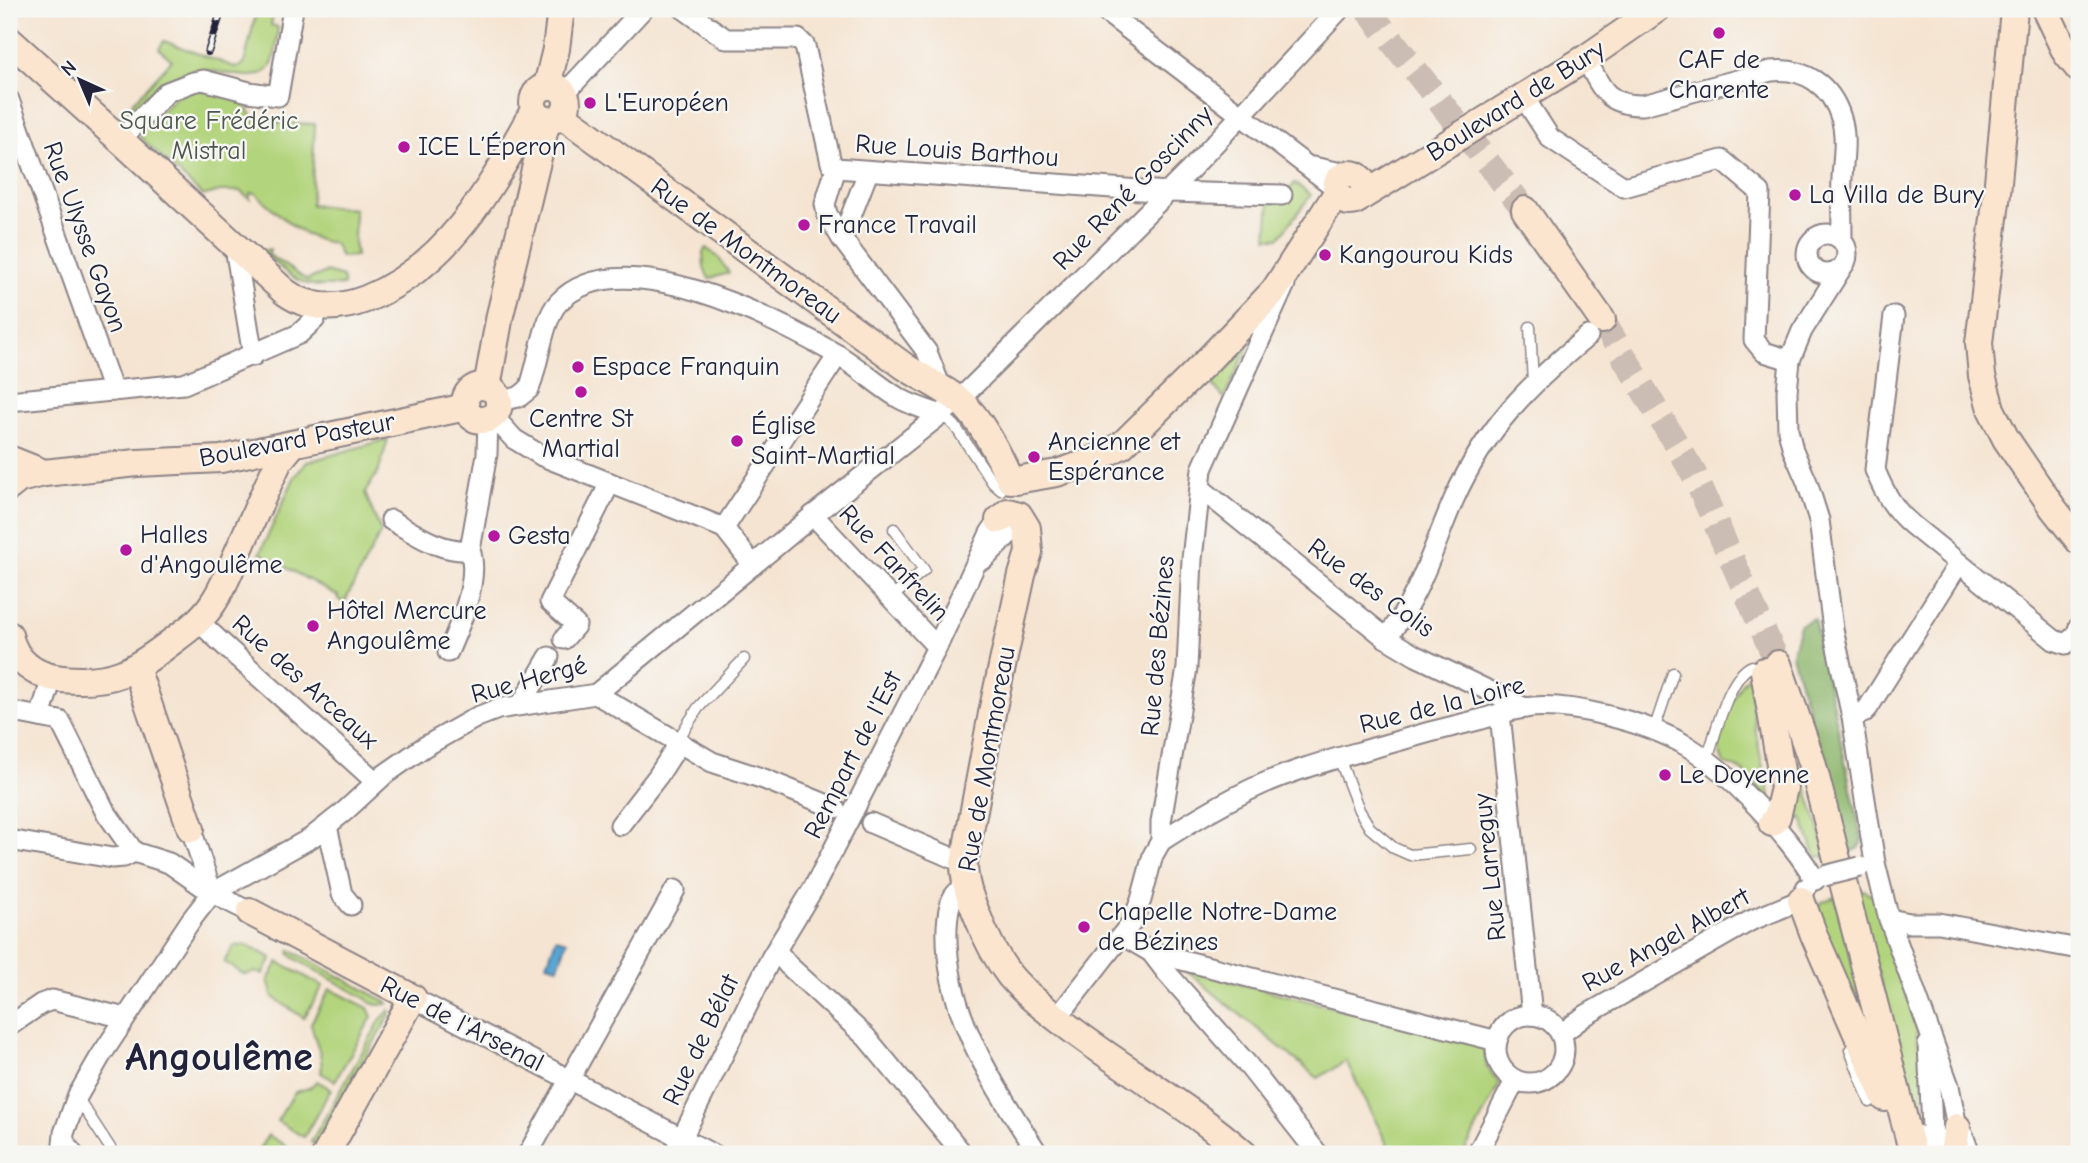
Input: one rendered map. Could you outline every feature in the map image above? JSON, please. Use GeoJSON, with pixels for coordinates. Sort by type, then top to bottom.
{"type":"FeatureCollection","features":[{"type":"Feature","properties":{"kind":"main road"},"geometry":{"type":"LineString","coordinates":[[486,406],[500,315],[551,105],[561,9]]}},
{"type":"Feature","properties":{"kind":"main road","name":"Boulevard de Bury"},"geometry":{"type":"LineString","coordinates":[[1349,188],[1408,168],[1586,58],[1657,9]]}},
{"type":"Feature","properties":{"kind":"main road"},"geometry":{"type":"LineString","coordinates":[[2045,9],[2066,53],[2079,69]]}},
{"type":"Feature","properties":{"kind":"main road"},"geometry":{"type":"LineString","coordinates":[[2013,10],[1997,192],[1979,343],[1982,376],[1991,409],[2006,439],[2079,541]]}},
{"type":"Feature","properties":{"kind":"main road"},"geometry":{"type":"LineString","coordinates":[[9,42],[293,298],[318,307],[353,304],[370,297],[414,273],[439,252],[551,105]]}},
{"type":"Feature","properties":{"kind":"main road","name":"Rue de Montmoreau"},"geometry":{"type":"LineString","coordinates":[[551,105],[978,423],[1004,465],[1011,505],[1027,528],[1030,540],[993,708],[965,875],[983,931],[1017,983],[1057,1018],[1194,1115],[1244,1154]]}},
{"type":"Feature","properties":{"kind":"main road"},"geometry":{"type":"LineString","coordinates":[[1011,505],[1057,473],[1090,462],[1122,445],[1273,291],[1349,188]]}},
{"type":"Feature","properties":{"kind":"main road"},"geometry":{"type":"LineString","coordinates":[[1525,210],[1595,328]]}},
{"type":"Feature","properties":{"kind":"main road","name":"Boulevard Pasteur"},"geometry":{"type":"LineString","coordinates":[[9,487],[19,479],[44,473],[137,463],[220,460],[486,406]]}},
{"type":"Feature","properties":{"kind":"main road"},"geometry":{"type":"LineString","coordinates":[[9,635],[11,647],[22,662],[33,671],[51,678],[92,680],[113,677],[136,668],[198,621],[220,590],[279,461],[293,444]]}},
{"type":"Feature","properties":{"kind":"main road","name":"Boulevard Pasteur"},"geometry":{"type":"LineString","coordinates":[[9,459],[44,473]]}},
{"type":"Feature","properties":{"kind":"main road"},"geometry":{"type":"LineString","coordinates":[[220,460],[251,476],[262,498]]}},
{"type":"Feature","properties":{"kind":"main road"},"geometry":{"type":"LineString","coordinates":[[1765,667],[1783,788],[1777,817],[1772,823]]}},
{"type":"Feature","properties":{"kind":"main road"},"geometry":{"type":"LineString","coordinates":[[1765,667],[1812,762],[1913,1154]]}},
{"type":"Feature","properties":{"kind":"main road"},"geometry":{"type":"LineString","coordinates":[[136,668],[191,829]]}},
{"type":"Feature","properties":{"kind":"main road"},"geometry":{"type":"LineString","coordinates":[[1813,885],[1814,936],[1877,1076],[1890,1111],[1900,1154]]}},
{"type":"Feature","properties":{"kind":"main road","name":"Rue de l'Arsenal"},"geometry":{"type":"LineString","coordinates":[[250,912],[413,998]]}},
{"type":"Feature","properties":{"kind":"main road"},"geometry":{"type":"LineString","coordinates":[[326,1154],[413,998]]}},
{"type":"Feature","properties":{"kind":"main road"},"geometry":{"type":"LineString","coordinates":[[1953,1154],[1956,1127]]}},
{"type":"Feature","properties":{"kind":"street"},"geometry":{"type":"LineString","coordinates":[[120,140],[167,92],[193,82],[203,80],[249,92],[278,96],[293,9]]}},
{"type":"Feature","properties":{"kind":"street"},"geometry":{"type":"LineString","coordinates":[[551,105],[643,9]]}},
{"type":"Feature","properties":{"kind":"street","name":"Rue Louis Barthou"},"geometry":{"type":"LineString","coordinates":[[684,9],[726,39],[798,39],[805,46],[831,163],[836,168],[1168,192],[1282,195]]}},
{"type":"Feature","properties":{"kind":"street"},"geometry":{"type":"LineString","coordinates":[[1102,9],[1139,45],[1240,116],[1305,166],[1349,188]]}},
{"type":"Feature","properties":{"kind":"street","name":"Rue René Goscinny"},"geometry":{"type":"LineString","coordinates":[[947,401],[1168,192],[1340,9]]}},
{"type":"Feature","properties":{"kind":"street"},"geometry":{"type":"LineString","coordinates":[[1586,58],[1604,90],[1619,103],[1626,105],[1654,102],[1771,71],[1788,69],[1802,73],[1824,89],[1842,120],[1842,239],[1846,254],[1841,269],[1802,331],[1790,360],[1788,430],[1819,520],[1833,629],[1852,717],[1871,869],[1949,1086],[1956,1127],[1963,1135],[1970,1154]]}},
{"type":"Feature","properties":{"kind":"street"},"geometry":{"type":"LineString","coordinates":[[1523,96],[1550,138],[1624,187],[1722,160],[1760,192],[1754,340],[1764,352],[1790,360]]}},
{"type":"Feature","properties":{"kind":"street","name":"Rue Ulysse Gayon"},"geometry":{"type":"LineString","coordinates":[[9,100],[113,391]]}},
{"type":"Feature","properties":{"kind":"street"},"geometry":{"type":"LineString","coordinates":[[486,406],[519,397],[529,389],[555,306],[569,294],[607,279],[693,288],[838,355],[899,398],[947,401],[928,352],[842,239],[827,214],[825,204],[836,168]]}},
{"type":"Feature","properties":{"kind":"street"},"geometry":{"type":"LineString","coordinates":[[842,239],[867,172]]}},
{"type":"Feature","properties":{"kind":"street"},"geometry":{"type":"LineString","coordinates":[[1841,269],[1830,274],[1815,271],[1809,265],[1808,251],[1810,242],[1819,234],[1842,181]]}},
{"type":"Feature","properties":{"kind":"street"},"geometry":{"type":"LineString","coordinates":[[1819,234],[1831,233],[1842,239]]}},
{"type":"Feature","properties":{"kind":"street"},"geometry":{"type":"LineString","coordinates":[[235,247],[253,356]]}},
{"type":"Feature","properties":{"kind":"street","name":"Rue des Bézines"},"geometry":{"type":"LineString","coordinates":[[1057,1018],[1132,922],[1153,855],[1161,841],[1161,822],[1187,668],[1192,559],[1206,457],[1276,308],[1292,266]]}},
{"type":"Feature","properties":{"kind":"street"},"geometry":{"type":"LineString","coordinates":[[1813,313],[1815,271]]}},
{"type":"Feature","properties":{"kind":"street"},"geometry":{"type":"LineString","coordinates":[[9,401],[184,384],[299,334],[315,319],[318,307]]}},
{"type":"Feature","properties":{"kind":"street"},"geometry":{"type":"LineString","coordinates":[[1894,316],[1875,470],[1882,489],[1897,513],[2054,640],[2066,644],[2076,635],[2079,626]]}},
{"type":"Feature","properties":{"kind":"street"},"geometry":{"type":"LineString","coordinates":[[1386,638],[1401,619],[1428,567],[1454,499],[1486,440],[1507,410],[1533,383],[1595,328]]}},
{"type":"Feature","properties":{"kind":"street"},"geometry":{"type":"LineString","coordinates":[[724,528],[838,355]]}},
{"type":"Feature","properties":{"kind":"street","name":"Rue Hergé"},"geometry":{"type":"LineString","coordinates":[[212,893],[311,838],[376,782],[424,747],[477,717],[498,709],[596,694],[947,401]]}},
{"type":"Feature","properties":{"kind":"street"},"geometry":{"type":"LineString","coordinates":[[486,406],[514,439],[542,456],[724,528],[753,565]]}},
{"type":"Feature","properties":{"kind":"street"},"geometry":{"type":"LineString","coordinates":[[448,652],[462,620],[475,563],[470,550],[486,454],[486,406]]}},
{"type":"Feature","properties":{"kind":"street"},"geometry":{"type":"LineString","coordinates":[[564,639],[576,625],[550,602],[610,483]]}},
{"type":"Feature","properties":{"kind":"street","name":"Rue des Colis"},"geometry":{"type":"LineString","coordinates":[[1200,488],[1386,638],[1416,656],[1525,708]]}},
{"type":"Feature","properties":{"kind":"street","name":"Rempart de l'Est"},"geometry":{"type":"LineString","coordinates":[[776,950],[813,889],[937,647],[970,580],[984,544],[1011,505]]}},
{"type":"Feature","properties":{"kind":"street","name":"Rue Fanfrelin"},"geometry":{"type":"LineString","coordinates":[[813,515],[937,647]]}},
{"type":"Feature","properties":{"kind":"street"},"geometry":{"type":"LineString","coordinates":[[391,520],[433,544],[455,550],[470,550]]}},
{"type":"Feature","properties":{"kind":"street"},"geometry":{"type":"LineString","coordinates":[[1852,717],[1868,708],[1959,563]]}},
{"type":"Feature","properties":{"kind":"street","name":"Rue des Arceaux"},"geometry":{"type":"LineString","coordinates":[[198,621],[376,782]]}},
{"type":"Feature","properties":{"kind":"street"},"geometry":{"type":"LineString","coordinates":[[521,705],[549,657]]}},
{"type":"Feature","properties":{"kind":"street"},"geometry":{"type":"LineString","coordinates":[[40,717],[51,678]]}},
{"type":"Feature","properties":{"kind":"street"},"geometry":{"type":"LineString","coordinates":[[596,694],[712,762],[764,779],[835,808]]}},
{"type":"Feature","properties":{"kind":"street","name":"Rue de la Loire"},"geometry":{"type":"LineString","coordinates":[[1161,841],[1259,785],[1339,758],[1525,708],[1584,711],[1654,730],[1688,746],[1707,759],[1772,823],[1800,856],[1813,885]]}},
{"type":"Feature","properties":{"kind":"street"},"geometry":{"type":"LineString","coordinates":[[9,711],[60,720],[105,811],[134,852],[112,858],[9,840]]}},
{"type":"Feature","properties":{"kind":"street","name":"Rue Larreguy"},"geometry":{"type":"LineString","coordinates":[[1500,714],[1532,1015]]}},
{"type":"Feature","properties":{"kind":"street"},"geometry":{"type":"LineString","coordinates":[[620,825],[645,794],[678,742]]}},
{"type":"Feature","properties":{"kind":"street"},"geometry":{"type":"LineString","coordinates":[[871,823],[965,875],[948,909],[947,957],[953,990],[960,1013],[991,1080],[1038,1154]]}},
{"type":"Feature","properties":{"kind":"street"},"geometry":{"type":"LineString","coordinates":[[327,826],[342,894],[351,905]]}},
{"type":"Feature","properties":{"kind":"street"},"geometry":{"type":"LineString","coordinates":[[62,1154],[64,1133],[77,1097],[125,1018],[212,893],[191,829]]}},
{"type":"Feature","properties":{"kind":"street","name":"Rue de l'Arsenal"},"geometry":{"type":"LineString","coordinates":[[134,852],[169,863],[212,893],[250,912]]}},
{"type":"Feature","properties":{"kind":"street"},"geometry":{"type":"LineString","coordinates":[[1871,869],[1910,923],[1905,960]]}},
{"type":"Feature","properties":{"kind":"street","name":"Rue Angel Albert"},"geometry":{"type":"LineString","coordinates":[[1561,1034],[1586,1015],[1813,885],[1871,869]]}},
{"type":"Feature","properties":{"kind":"street"},"geometry":{"type":"LineString","coordinates":[[528,1154],[675,890]]}},
{"type":"Feature","properties":{"kind":"street"},"geometry":{"type":"LineString","coordinates":[[1889,919],[1910,923],[1939,923],[2079,949]]}},
{"type":"Feature","properties":{"kind":"street"},"geometry":{"type":"LineString","coordinates":[[1122,935],[1151,952],[1497,1041]]}},
{"type":"Feature","properties":{"kind":"street"},"geometry":{"type":"LineString","coordinates":[[776,950],[788,965],[866,1037],[963,1154]]}},
{"type":"Feature","properties":{"kind":"street","name":"Rue de Bélat"},"geometry":{"type":"LineString","coordinates":[[678,1146],[776,950]]}},
{"type":"Feature","properties":{"kind":"street"},"geometry":{"type":"LineString","coordinates":[[1151,952],[1247,1063],[1318,1154]]}},
{"type":"Feature","properties":{"kind":"street","name":"Rue de l'Arsenal"},"geometry":{"type":"LineString","coordinates":[[413,998],[570,1080],[678,1146],[712,1154]]}},
{"type":"Feature","properties":{"kind":"street"},"geometry":{"type":"LineString","coordinates":[[9,1027],[41,1004],[52,1000],[125,1018]]}},
{"type":"Feature","properties":{"kind":"street"},"geometry":{"type":"LineString","coordinates":[[1532,1015],[1549,1021],[1561,1034],[1564,1057],[1551,1077],[1541,1082],[1529,1084],[1515,1081],[1502,1070],[1497,1061],[1497,1041],[1502,1030],[1510,1021],[1520,1016],[1532,1015]]}},
{"type":"Feature","properties":{"kind":"street"},"geometry":{"type":"LineString","coordinates":[[1926,1023],[1932,1128],[1940,1154]]}},
{"type":"Feature","properties":{"kind":"street"},"geometry":{"type":"LineString","coordinates":[[1477,1154],[1515,1081]]}},
{"type":"Feature","properties":{"kind":"lane"},"geometry":{"type":"LineString","coordinates":[[1530,327],[1533,383]]}},
{"type":"Feature","properties":{"kind":"lane"},"geometry":{"type":"LineString","coordinates":[[891,598],[924,570],[894,529]]}},
{"type":"Feature","properties":{"kind":"lane"},"geometry":{"type":"LineString","coordinates":[[678,742],[698,708],[744,659]]}},
{"type":"Feature","properties":{"kind":"lane"},"geometry":{"type":"LineString","coordinates":[[1707,759],[1732,687],[1744,669],[1765,667]]}},
{"type":"Feature","properties":{"kind":"lane"},"geometry":{"type":"LineString","coordinates":[[1654,730],[1673,673]]}},
{"type":"Feature","properties":{"kind":"lane"},"geometry":{"type":"LineString","coordinates":[[1339,758],[1359,810],[1370,828],[1394,848],[1410,855],[1471,849]]}},
{"type":"Feature","properties":{"kind":"lane"},"geometry":{"type":"LineString","coordinates":[[1813,885],[1797,918],[1839,1019]]}},
{"type":"Feature","properties":{"kind":"lane"},"geometry":{"type":"LineString","coordinates":[[1848,1043],[1870,1102]]}},
{"type":"Feature","properties":{"kind":"lane"},"geometry":{"type":"LineString","coordinates":[[77,1097],[114,1154]]}},
{"type":"Feature","properties":{"kind":"lane"},"geometry":{"type":"LineString","coordinates":[[1906,1126],[1921,1132],[1928,1154]]}},
{"type":"Feature","properties":{"kind":"lane"},"geometry":{"type":"LineString","coordinates":[[64,1133],[79,1154]]}},
{"type":"Feature","properties":{"kind":"green space"},"geometry":{"type":"Polygon","coordinates":[[[257,9],[274,9],[271,25],[278,27],[275,56],[266,71],[248,76],[205,70],[187,72],[169,79],[147,95],[133,109],[136,115],[130,120],[117,120],[172,60],[159,49],[164,41],[237,68],[244,64],[257,9]]]}},
{"type":"Feature","properties":{"kind":"green space","name":"Square Frédéric Mistral"},"geometry":{"type":"Polygon","coordinates":[[[185,88],[219,91],[235,96],[256,122],[315,124],[311,205],[355,209],[356,256],[341,257],[334,243],[311,237],[301,231],[255,193],[250,193],[250,199],[240,191],[220,191],[203,196],[141,138],[139,133],[185,88]]]}},
{"type":"Feature","properties":{"kind":"green space"},"geometry":{"type":"Polygon","coordinates":[[[1295,183],[1311,195],[1279,238],[1267,238],[1270,198],[1282,198],[1295,183]]]}},
{"type":"Feature","properties":{"kind":"green space"},"geometry":{"type":"Polygon","coordinates":[[[706,248],[718,257],[729,273],[709,279],[704,268],[703,252],[706,248]]]}},
{"type":"Feature","properties":{"kind":"green space"},"geometry":{"type":"Polygon","coordinates":[[[270,249],[269,255],[307,280],[326,272],[343,277],[344,285],[306,284],[290,275],[261,251],[270,249]]]}},
{"type":"Feature","properties":{"kind":"green space"},"geometry":{"type":"Polygon","coordinates":[[[1246,343],[1249,346],[1224,398],[1212,384],[1232,364],[1232,357],[1246,343]]]}},
{"type":"Feature","properties":{"kind":"green space"},"geometry":{"type":"Polygon","coordinates":[[[388,439],[379,470],[365,493],[381,532],[344,603],[338,596],[260,553],[295,476],[307,462],[388,439]]]}},
{"type":"Feature","properties":{"kind":"green space"},"geometry":{"type":"Polygon","coordinates":[[[1814,618],[1862,839],[1858,848],[1852,851],[1849,851],[1792,655],[1800,625],[1814,618]]]}},
{"type":"Feature","properties":{"kind":"green space"},"geometry":{"type":"Polygon","coordinates":[[[1747,677],[1750,677],[1757,737],[1770,795],[1767,799],[1764,799],[1748,776],[1724,764],[1719,750],[1728,710],[1747,677]]]}},
{"type":"Feature","properties":{"kind":"green space"},"geometry":{"type":"Polygon","coordinates":[[[1779,704],[1828,856],[1816,857],[1802,818],[1798,819],[1783,754],[1779,704]]]}},
{"type":"Feature","properties":{"kind":"green space"},"geometry":{"type":"Polygon","coordinates":[[[1863,890],[1874,896],[1911,1005],[1923,1064],[1923,1124],[1919,1122],[1856,892],[1863,890]]]}},
{"type":"Feature","properties":{"kind":"green space"},"geometry":{"type":"Polygon","coordinates":[[[1835,897],[1882,1069],[1815,913],[1822,902],[1835,897]]]}},
{"type":"Feature","properties":{"kind":"green space"},"geometry":{"type":"Polygon","coordinates":[[[246,945],[272,958],[263,974],[255,972],[245,975],[224,962],[234,946],[246,945]]]}},
{"type":"Feature","properties":{"kind":"green space"},"geometry":{"type":"Polygon","coordinates":[[[290,950],[388,1004],[377,1005],[294,958],[289,953],[290,950]]]}},
{"type":"Feature","properties":{"kind":"green space"},"geometry":{"type":"Polygon","coordinates":[[[278,962],[323,986],[304,1018],[273,997],[268,980],[278,962]]]}},
{"type":"Feature","properties":{"kind":"green space"},"geometry":{"type":"Polygon","coordinates":[[[1184,969],[1484,1046],[1487,1068],[1500,1083],[1463,1154],[1392,1154],[1346,1061],[1318,1078],[1184,969]]]}},
{"type":"Feature","properties":{"kind":"green space"},"geometry":{"type":"Polygon","coordinates":[[[330,989],[368,1008],[372,1017],[335,1081],[321,1073],[320,1054],[311,1023],[330,989]]]}},
{"type":"Feature","properties":{"kind":"green space"},"geometry":{"type":"Polygon","coordinates":[[[390,1010],[391,1013],[315,1145],[311,1142],[381,1019],[390,1010]]]}},
{"type":"Feature","properties":{"kind":"green space"},"geometry":{"type":"Polygon","coordinates":[[[317,1081],[331,1089],[304,1137],[277,1121],[295,1092],[309,1088],[317,1081]]]}},
{"type":"Feature","properties":{"kind":"green space"},"geometry":{"type":"Polygon","coordinates":[[[268,1135],[296,1152],[256,1154],[268,1135]]]}},
{"type":"Feature","properties":{"kind":"water"},"geometry":{"type":"Polygon","coordinates":[[[556,938],[567,941],[558,967],[547,964],[556,938]]]}},
{"type":"Feature","properties":{"kind":"tunnel"},"geometry":{"type":"LineString","coordinates":[[1367,9],[1525,210]]}},
{"type":"Feature","properties":{"kind":"tunnel"},"geometry":{"type":"LineString","coordinates":[[1602,320],[1694,474],[1778,664]]}},
{"type":"Feature","properties":{"kind":"railway"},"geometry":{"type":"LineString","coordinates":[[208,52],[222,9]]}},
{"type":"Feature","properties":{"kind":"place","name":"CAF de Charente"},"geometry":{"type":"Point","coordinates":[1719,33]}},
{"type":"Feature","properties":{"kind":"place","name":"L'Européen"},"geometry":{"type":"Point","coordinates":[590,103]}},
{"type":"Feature","properties":{"kind":"place","name":"ICE L’Éperon"},"geometry":{"type":"Point","coordinates":[404,147]}},
{"type":"Feature","properties":{"kind":"place","name":"La Villa de Bury"},"geometry":{"type":"Point","coordinates":[1795,195]}},
{"type":"Feature","properties":{"kind":"place","name":"France Travail"},"geometry":{"type":"Point","coordinates":[804,225]}},
{"type":"Feature","properties":{"kind":"place","name":"Kangourou Kids"},"geometry":{"type":"Point","coordinates":[1325,255]}},
{"type":"Feature","properties":{"kind":"place","name":"Espace Franquin"},"geometry":{"type":"Point","coordinates":[578,367]}},
{"type":"Feature","properties":{"kind":"place","name":"Centre St Martial"},"geometry":{"type":"Point","coordinates":[581,392]}},
{"type":"Feature","properties":{"kind":"place","name":"Église Saint-Martial"},"geometry":{"type":"Point","coordinates":[737,441]}},
{"type":"Feature","properties":{"kind":"place","name":"Ancienne et Espérance"},"geometry":{"type":"Point","coordinates":[1034,457]}},
{"type":"Feature","properties":{"kind":"place","name":"Gesta"},"geometry":{"type":"Point","coordinates":[494,536]}},
{"type":"Feature","properties":{"kind":"place","name":"Halles d'Angoulême"},"geometry":{"type":"Point","coordinates":[126,550]}},
{"type":"Feature","properties":{"kind":"place","name":"Hôtel Mercure Angoulême"},"geometry":{"type":"Point","coordinates":[313,626]}},
{"type":"Feature","properties":{"kind":"place","name":"Le Doyenne"},"geometry":{"type":"Point","coordinates":[1665,775]}},
{"type":"Feature","properties":{"kind":"place","name":"Chapelle Notre-Dame de Bézines"},"geometry":{"type":"Point","coordinates":[1084,927]}},
{"type":"Feature","properties":{"kind":"district","name":"Angoulême"},"geometry":{"type":"Point","coordinates":[219,1057]}}]}
